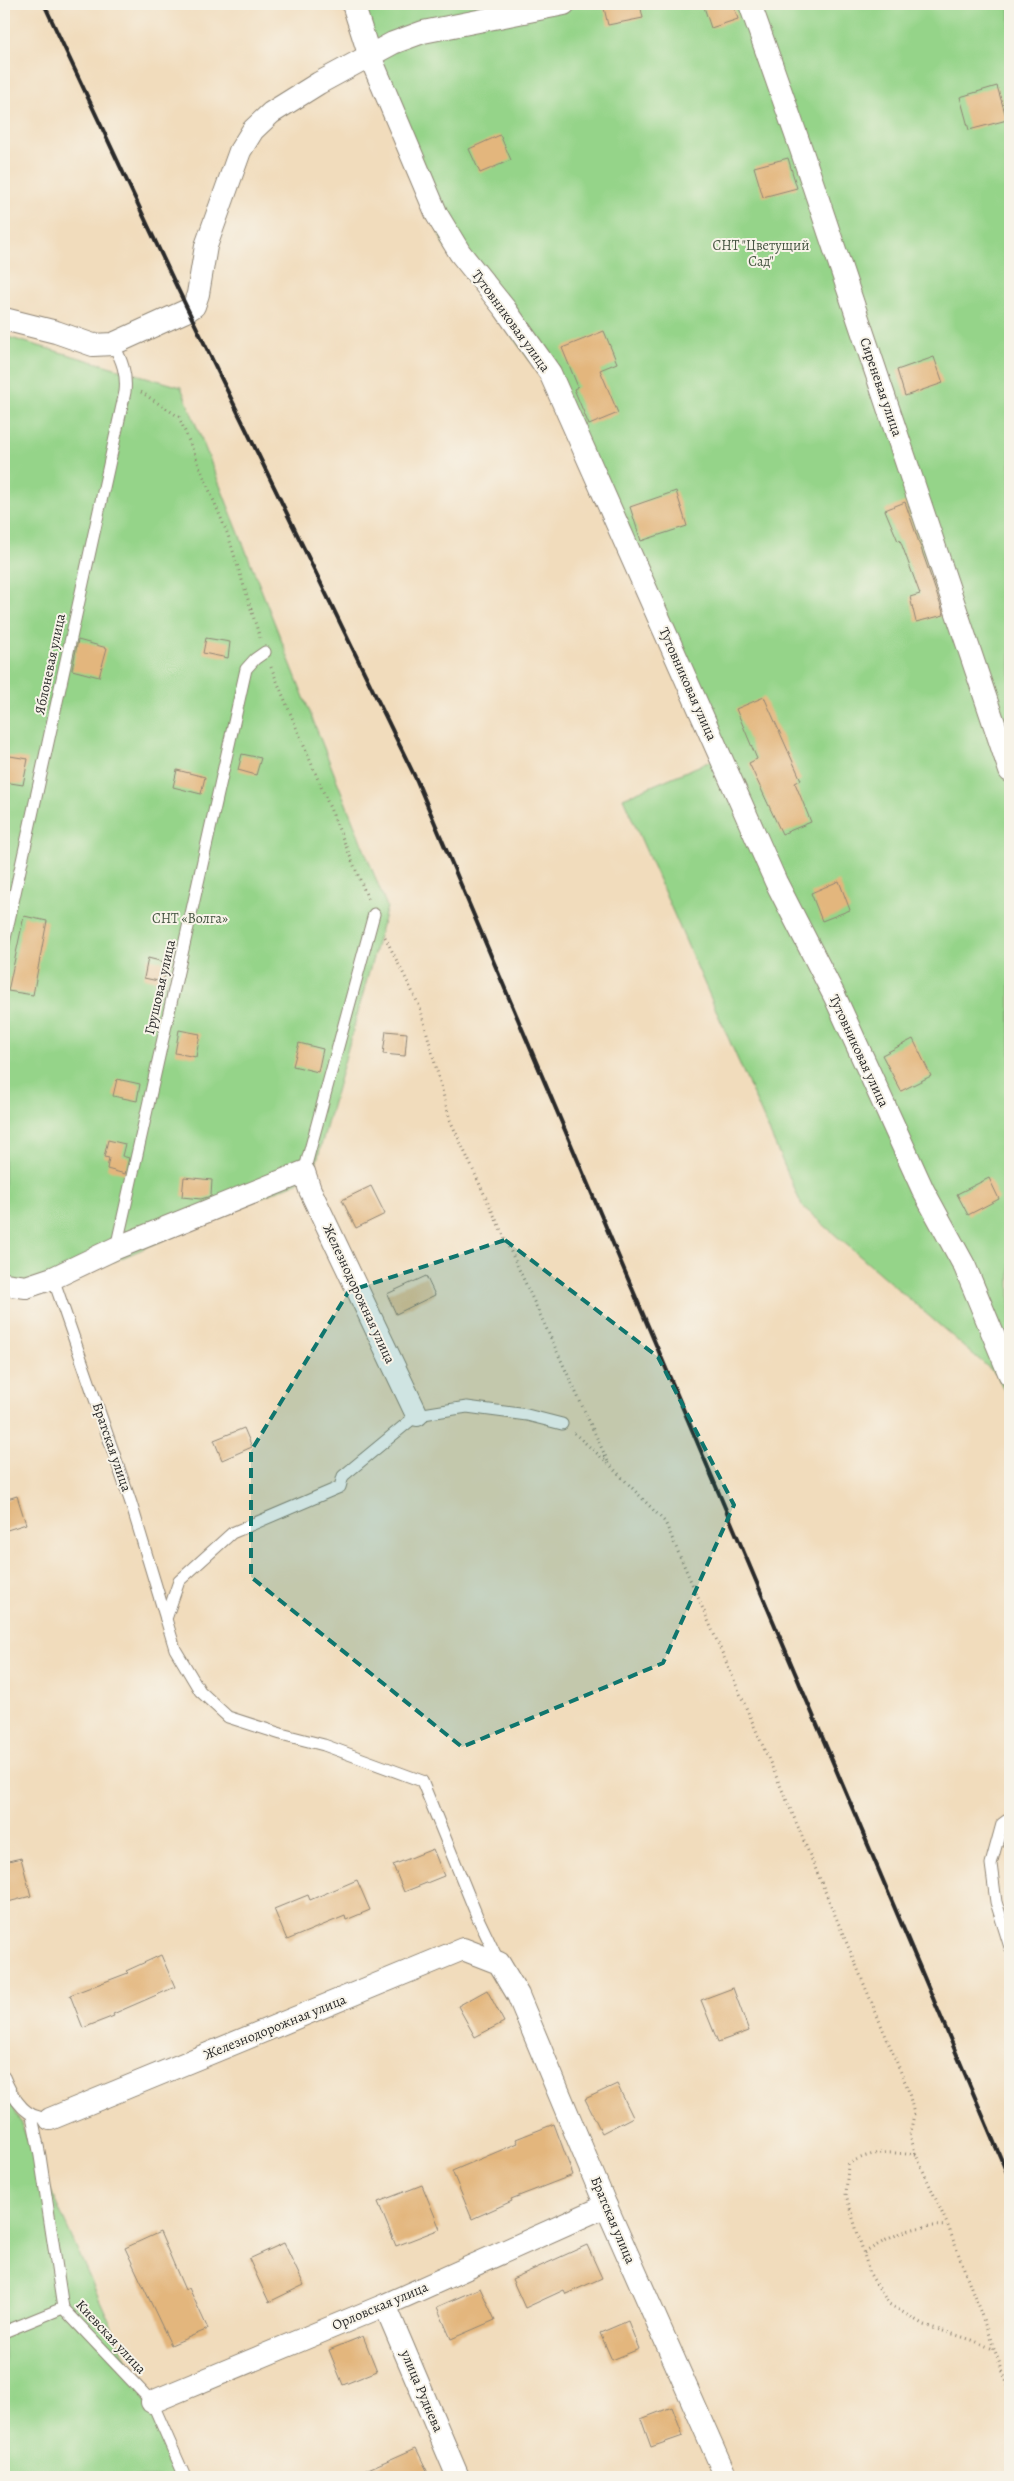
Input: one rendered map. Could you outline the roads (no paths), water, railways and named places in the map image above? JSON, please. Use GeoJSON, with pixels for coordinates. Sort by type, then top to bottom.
{"type":"FeatureCollection","features":[{"type":"Feature","properties":{"kind":"street","name":"Тутовниковая улица"},"geometry":{"type":"LineString","coordinates":[[353,4],[370,54],[437,215],[460,253],[505,308],[550,373],[776,882],[835,997],[923,1190],[964,1267],[1010,1375]]}},
{"type":"Feature","properties":{"kind":"street"},"geometry":{"type":"LineString","coordinates":[[4,319],[48,330],[93,345],[113,344],[194,306],[206,246],[240,151],[253,130],[272,113],[370,54],[423,32],[564,4]]}},
{"type":"Feature","properties":{"kind":"street","name":"Сиреневая улица"},"geometry":{"type":"LineString","coordinates":[[750,4],[805,158],[1010,771]]}},
{"type":"Feature","properties":{"kind":"street"},"geometry":{"type":"LineString","coordinates":[[4,1284],[26,1287],[53,1278],[116,1248],[304,1172]]}},
{"type":"Feature","properties":{"kind":"street","name":"Железнодорожная улица"},"geometry":{"type":"LineString","coordinates":[[304,1172],[310,1190],[417,1415]]}},
{"type":"Feature","properties":{"kind":"street","name":"Железнодорожная улица"},"geometry":{"type":"LineString","coordinates":[[41,2118],[463,1949],[499,1963]]}},
{"type":"Feature","properties":{"kind":"street","name":"Братская улица"},"geometry":{"type":"LineString","coordinates":[[499,1963],[518,1994],[606,2206],[726,2477]]}},
{"type":"Feature","properties":{"kind":"street","name":"Орловская улица"},"geometry":{"type":"LineString","coordinates":[[152,2402],[385,2305],[606,2206]]}},
{"type":"Feature","properties":{"kind":"street","name":"улица Руднева"},"geometry":{"type":"LineString","coordinates":[[385,2305],[458,2477]]}},
{"type":"Feature","properties":{"kind":"lane","name":"Яблоневая улица"},"geometry":{"type":"LineString","coordinates":[[4,943],[126,392],[127,380],[121,359],[113,344]]}},
{"type":"Feature","properties":{"kind":"lane","name":"Грушовая улица"},"geometry":{"type":"LineString","coordinates":[[116,1248],[246,669],[254,659],[264,652]]}},
{"type":"Feature","properties":{"kind":"lane"},"geometry":{"type":"LineString","coordinates":[[304,1172],[374,914]]}},
{"type":"Feature","properties":{"kind":"lane","name":"Братская улица"},"geometry":{"type":"LineString","coordinates":[[53,1278],[131,1503],[175,1650],[200,1692],[228,1716],[282,1734],[324,1745],[422,1781],[477,1916],[499,1963]]}},
{"type":"Feature","properties":{"kind":"lane"},"geometry":{"type":"LineString","coordinates":[[166,1619],[179,1580],[232,1533],[340,1487],[343,1476],[417,1415],[467,1407],[527,1416],[562,1424]]}},
{"type":"Feature","properties":{"kind":"lane"},"geometry":{"type":"LineString","coordinates":[[1010,1818],[1002,1824],[991,1864],[996,1902],[1010,1947]]}},
{"type":"Feature","properties":{"kind":"lane"},"geometry":{"type":"LineString","coordinates":[[5,2081],[19,2103],[41,2118]]}},
{"type":"Feature","properties":{"kind":"lane","name":"Киевская улица"},"geometry":{"type":"LineString","coordinates":[[41,2118],[40,2156],[63,2308],[152,2402],[185,2477]]}},
{"type":"Feature","properties":{"kind":"lane"},"geometry":{"type":"LineString","coordinates":[[4,2332],[63,2308]]}},
{"type":"Feature","properties":{"kind":"railway"},"geometry":{"type":"LineString","coordinates":[[44,4],[173,279],[417,781],[1010,2180]]}},
{"type":"Feature","properties":{"kind":"park label","name":"СНТ \"Цветущий Сад\""},"geometry":{"type":"Point","coordinates":[761,254]}},
{"type":"Feature","properties":{"kind":"park label","name":"СНТ «Волга»"},"geometry":{"type":"Point","coordinates":[190,918]}}]}
